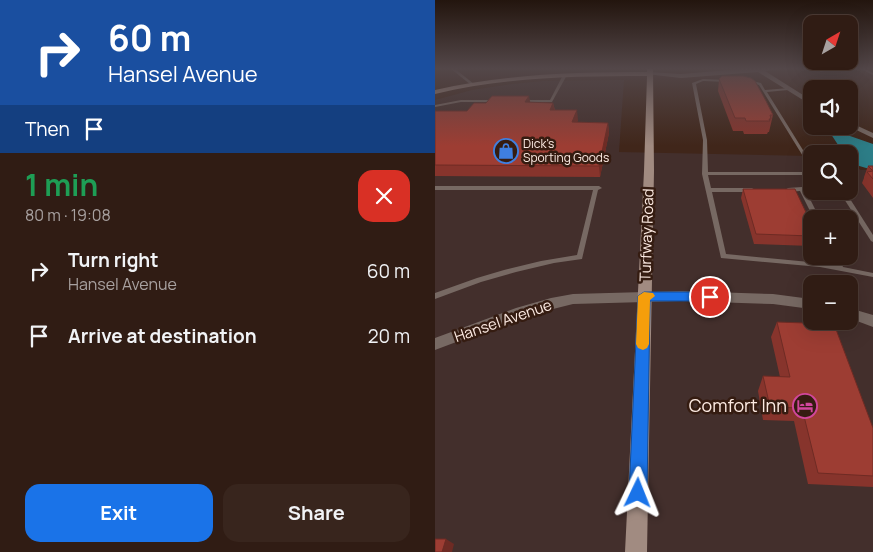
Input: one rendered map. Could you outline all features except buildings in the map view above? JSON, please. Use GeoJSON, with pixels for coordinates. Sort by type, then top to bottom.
{"type":"FeatureCollection","features":[{"type":"Feature","properties":{"kind":"main road","name":"Turfway Road"},"geometry":{"type":"LineString","coordinates":[[636,552],[649,171],[650,94]]}},
{"type":"Feature","properties":{"kind":"street"},"geometry":{"type":"LineString","coordinates":[[858,128],[873,136]]}},
{"type":"Feature","properties":{"kind":"street","name":"Hansel Avenue"},"geometry":{"type":"LineString","coordinates":[[435,344],[551,303],[573,299],[644,296],[773,299],[803,303]]}},
{"type":"Feature","properties":{"kind":"street"},"geometry":{"type":"LineString","coordinates":[[858,316],[873,321]]}},
{"type":"Feature","properties":{"kind":"lane"},"geometry":{"type":"LineString","coordinates":[[515,101],[551,101],[555,94]]}},
{"type":"Feature","properties":{"kind":"lane"},"geometry":{"type":"LineString","coordinates":[[695,94],[705,140],[705,174],[723,256],[820,264],[873,275]]}},
{"type":"Feature","properties":{"kind":"lane"},"geometry":{"type":"LineString","coordinates":[[766,94],[803,153]]}},
{"type":"Feature","properties":{"kind":"lane"},"geometry":{"type":"LineString","coordinates":[[435,106],[461,102],[497,101]]}},
{"type":"Feature","properties":{"kind":"lane"},"geometry":{"type":"LineString","coordinates":[[705,174],[803,173]]}},
{"type":"Feature","properties":{"kind":"lane"},"geometry":{"type":"LineString","coordinates":[[435,188],[597,188],[581,257],[545,261],[476,281],[448,293],[435,296]]}},
{"type":"Feature","properties":{"kind":"lane"},"geometry":{"type":"LineString","coordinates":[[784,190],[803,189],[813,210]]}},
{"type":"Feature","properties":{"kind":"lane"},"geometry":{"type":"LineString","coordinates":[[708,190],[755,190]]}},
{"type":"Feature","properties":{"kind":"lane"},"geometry":{"type":"LineString","coordinates":[[848,200],[873,240]]}},
{"type":"Feature","properties":{"kind":"lane"},"geometry":{"type":"LineString","coordinates":[[839,265],[841,269]]}},
{"type":"Feature","properties":{"kind":"shaded area"},"geometry":{"type":"Polygon","coordinates":[[[458,94],[623,94],[619,152],[803,156],[803,200],[858,200],[858,168],[873,170],[873,552],[435,552],[435,100],[458,94]]]}},
{"type":"Feature","properties":{"kind":"water"},"geometry":{"type":"Polygon","coordinates":[[[832,135],[847,135],[873,144],[873,170],[858,166],[858,145],[838,145],[832,135]]]}},
{"type":"Feature","properties":{"kind":"slow traffic"},"geometry":{"type":"LineString","coordinates":[[643,344],[644,296],[649,296]]}},
{"type":"Feature","properties":{"kind":"place","name":"Dick's Sporting Goods"},"geometry":{"type":"Point","coordinates":[506,151]}},
{"type":"Feature","properties":{"kind":"place","name":"Comfort Inn"},"geometry":{"type":"Point","coordinates":[805,406]}},
{"type":"Feature","properties":{"kind":"route"},"geometry":{"type":"LineString","coordinates":[[638,493],[644,296],[710,297]]}}]}
